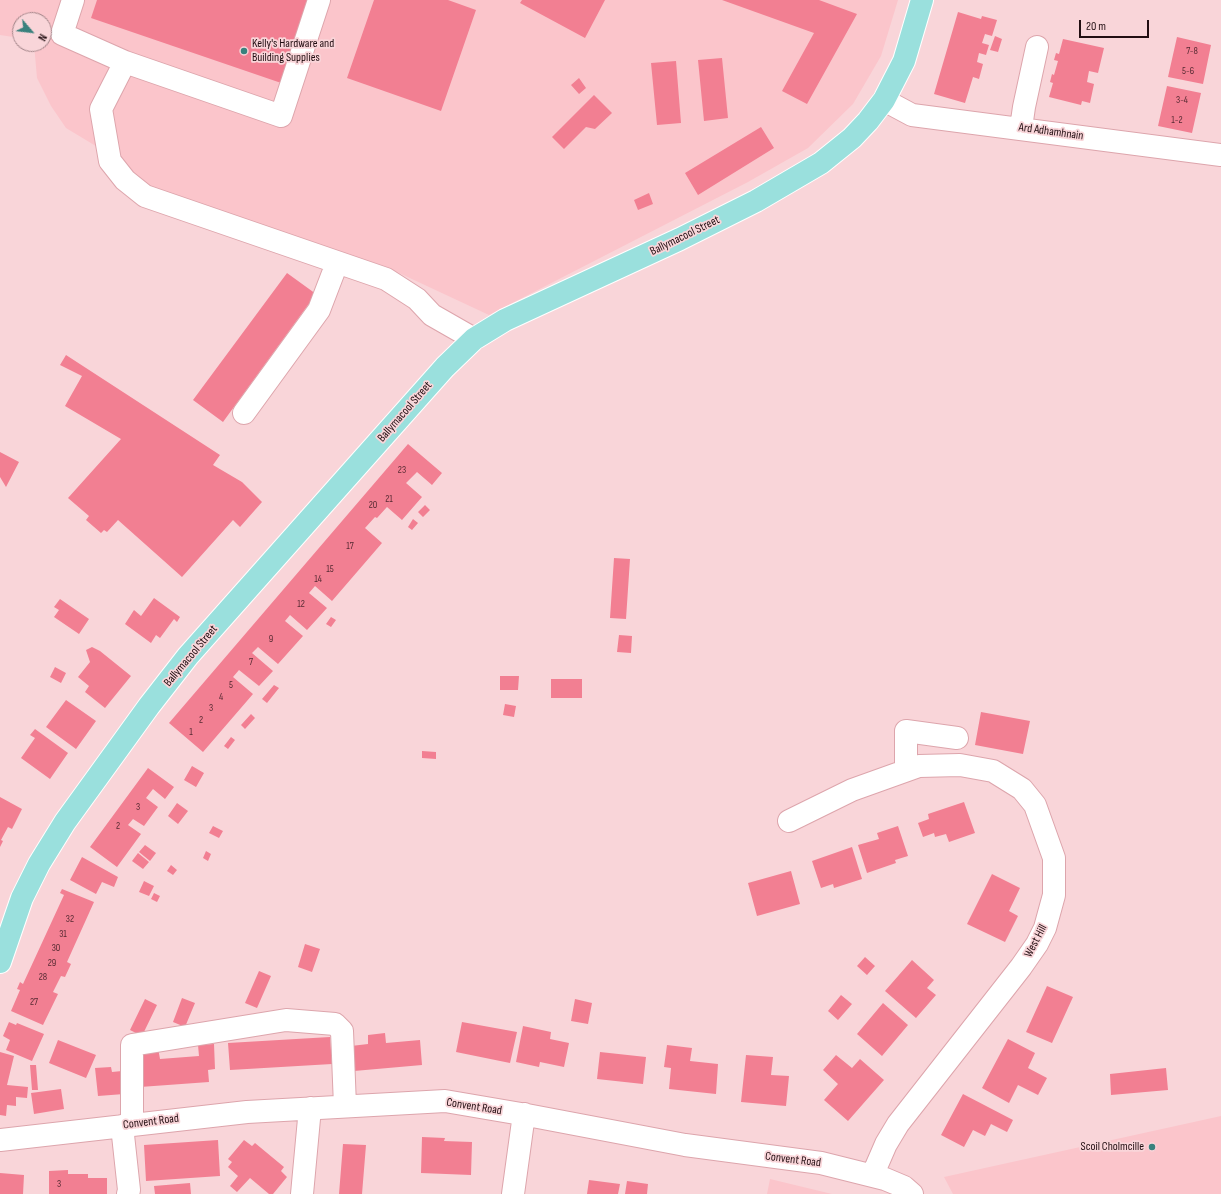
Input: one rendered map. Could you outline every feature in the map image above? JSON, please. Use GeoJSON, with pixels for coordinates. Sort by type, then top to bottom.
{"type":"FeatureCollection","features":[{"type":"Feature","properties":{"kind":"main road","name":"Ballymacool Street"},"geometry":{"type":"LineString","coordinates":[[0,962],[22,898],[39,864],[65,822],[149,706],[188,656],[406,409],[445,367],[474,339],[522,311],[560,296],[728,215],[814,167],[852,138],[868,121],[884,100],[904,60],[922,0]]}},
{"type":"Feature","properties":{"kind":"street"},"geometry":{"type":"LineString","coordinates":[[74,0],[62,34],[125,62],[280,116],[319,0]]}},
{"type":"Feature","properties":{"kind":"street"},"geometry":{"type":"LineString","coordinates":[[1021,128],[1037,47]]}},
{"type":"Feature","properties":{"kind":"street"},"geometry":{"type":"LineString","coordinates":[[125,62],[101,109],[110,161],[125,180],[145,196],[386,279],[417,299],[432,315],[474,339]]}},
{"type":"Feature","properties":{"kind":"street","name":"Ard Adhamhnain"},"geometry":{"type":"LineString","coordinates":[[884,100],[912,115],[1221,155]]}},
{"type":"Feature","properties":{"kind":"street"},"geometry":{"type":"LineString","coordinates":[[244,413],[319,310],[337,263]]}},
{"type":"Feature","properties":{"kind":"street"},"geometry":{"type":"LineString","coordinates":[[906,770],[906,731],[957,738]]}},
{"type":"Feature","properties":{"kind":"street","name":"West Hill"},"geometry":{"type":"LineString","coordinates":[[789,821],[852,790],[918,766],[960,765],[993,771],[1022,789],[1034,805],[1054,858],[1054,895],[1046,928],[1037,944],[1002,992],[898,1124],[886,1144],[873,1174]]}},
{"type":"Feature","properties":{"kind":"street"},"geometry":{"type":"LineString","coordinates":[[128,1194],[130,1190],[127,1125],[132,1045],[286,1020],[335,1024],[342,1031],[345,1106]]}},
{"type":"Feature","properties":{"kind":"street","name":"Convent Road"},"geometry":{"type":"LineString","coordinates":[[1,1140],[247,1112],[445,1101],[524,1114],[685,1145],[821,1163],[873,1174],[904,1187],[912,1194]]}},
{"type":"Feature","properties":{"kind":"street"},"geometry":{"type":"LineString","coordinates":[[302,1194],[310,1108]]}},
{"type":"Feature","properties":{"kind":"street"},"geometry":{"type":"LineString","coordinates":[[513,1194],[524,1114]]}},
{"type":"Feature","properties":{"kind":"shaded area"},"geometry":{"type":"Polygon","coordinates":[[[0,0],[898,0],[881,56],[853,104],[808,148],[748,182],[489,315],[384,266],[192,205],[137,181],[114,157],[66,128],[51,106],[37,78],[35,52],[52,52],[52,12],[12,12],[12,37],[0,35],[0,0]]]}},
{"type":"Feature","properties":{"kind":"shaded area","name":"Scoil Cholmcille"},"geometry":{"type":"Polygon","coordinates":[[[1221,1116],[1221,1194],[953,1194],[944,1177],[1221,1116]]]}},
{"type":"Feature","properties":{"kind":"shaded area"},"geometry":{"type":"Polygon","coordinates":[[[770,1179],[832,1194],[767,1194],[770,1179]]]}},
{"type":"Feature","properties":{"kind":"building","name":"Kelly's Hardware and Building Supplies"},"geometry":{"type":"Polygon","coordinates":[[[97,0],[316,0],[287,85],[91,18],[97,0]]]}},
{"type":"Feature","properties":{"kind":"building"},"geometry":{"type":"Polygon","coordinates":[[[374,0],[448,0],[476,10],[441,111],[347,78],[374,0]]]}},
{"type":"Feature","properties":{"kind":"building"},"geometry":{"type":"Polygon","coordinates":[[[522,0],[605,0],[585,38],[520,3],[522,0]]]}},
{"type":"Feature","properties":{"kind":"building"},"geometry":{"type":"Polygon","coordinates":[[[722,0],[819,0],[857,14],[807,104],[782,91],[814,33],[722,0]]]}},
{"type":"Feature","properties":{"kind":"building"},"geometry":{"type":"Polygon","coordinates":[[[958,12],[981,19],[982,16],[997,20],[992,36],[985,34],[982,43],[989,45],[986,55],[979,53],[977,62],[983,64],[979,79],[973,77],[965,103],[934,94],[958,12]]]}},
{"type":"Feature","properties":{"kind":"building"},"geometry":{"type":"Polygon","coordinates":[[[995,36],[1002,39],[998,52],[990,50],[995,36]]]}},
{"type":"Feature","properties":{"kind":"building"},"geometry":{"type":"Polygon","coordinates":[[[1177,37],[1211,45],[1203,84],[1168,77],[1177,37]]]}},
{"type":"Feature","properties":{"kind":"building"},"geometry":{"type":"Polygon","coordinates":[[[1063,39],[1104,48],[1098,73],[1089,71],[1087,82],[1094,84],[1090,103],[1082,101],[1081,105],[1049,97],[1053,83],[1050,82],[1052,74],[1054,75],[1058,61],[1054,60],[1056,53],[1059,54],[1063,39]]]}},
{"type":"Feature","properties":{"kind":"building"},"geometry":{"type":"Polygon","coordinates":[[[722,58],[728,118],[704,121],[698,60],[722,58]]]}},
{"type":"Feature","properties":{"kind":"building"},"geometry":{"type":"Polygon","coordinates":[[[676,61],[681,123],[657,125],[651,63],[676,61]]]}},
{"type":"Feature","properties":{"kind":"building"},"geometry":{"type":"Polygon","coordinates":[[[579,78],[586,88],[579,94],[571,85],[579,78]]]}},
{"type":"Feature","properties":{"kind":"building"},"geometry":{"type":"Polygon","coordinates":[[[1167,86],[1201,93],[1192,133],[1158,126],[1167,86]]]}},
{"type":"Feature","properties":{"kind":"building"},"geometry":{"type":"Polygon","coordinates":[[[594,95],[612,113],[595,129],[586,127],[564,149],[552,137],[594,95]]]}},
{"type":"Feature","properties":{"kind":"building"},"geometry":{"type":"Polygon","coordinates":[[[761,127],[774,148],[698,195],[685,173],[761,127]]]}},
{"type":"Feature","properties":{"kind":"building"},"geometry":{"type":"Polygon","coordinates":[[[649,193],[653,204],[638,210],[634,200],[649,193]]]}},
{"type":"Feature","properties":{"kind":"building"},"geometry":{"type":"Polygon","coordinates":[[[287,273],[316,294],[223,422],[193,400],[287,273]]]}},
{"type":"Feature","properties":{"kind":"building"},"geometry":{"type":"Polygon","coordinates":[[[66,355],[220,455],[213,465],[242,482],[262,502],[240,527],[233,520],[182,577],[118,520],[107,532],[104,530],[101,533],[86,520],[89,516],[68,498],[121,439],[65,406],[82,376],[60,365],[66,355]]]}},
{"type":"Feature","properties":{"kind":"building"},"geometry":{"type":"Polygon","coordinates":[[[408,444],[442,473],[432,485],[417,472],[406,483],[422,497],[402,520],[387,507],[365,528],[382,543],[332,601],[315,586],[309,593],[327,608],[307,630],[290,615],[285,621],[303,636],[278,664],[258,647],[252,653],[273,671],[259,686],[239,670],[233,677],[253,694],[203,752],[169,723],[408,444]]]}},
{"type":"Feature","properties":{"kind":"building"},"geometry":{"type":"Polygon","coordinates":[[[0,452],[19,462],[6,487],[0,477],[0,452]]]}},
{"type":"Feature","properties":{"kind":"building"},"geometry":{"type":"Polygon","coordinates":[[[425,505],[430,510],[423,517],[418,512],[425,505]]]}},
{"type":"Feature","properties":{"kind":"building"},"geometry":{"type":"Polygon","coordinates":[[[413,519],[418,523],[412,530],[408,527],[413,519]]]}},
{"type":"Feature","properties":{"kind":"building"},"geometry":{"type":"Polygon","coordinates":[[[614,558],[630,559],[626,619],[610,618],[614,558]]]}},
{"type":"Feature","properties":{"kind":"building"},"geometry":{"type":"Polygon","coordinates":[[[154,598],[180,617],[177,622],[174,619],[160,638],[156,635],[151,643],[125,624],[134,610],[141,616],[154,598]]]}},
{"type":"Feature","properties":{"kind":"building"},"geometry":{"type":"Polygon","coordinates":[[[60,599],[89,619],[79,634],[54,617],[59,610],[54,607],[60,599]]]}},
{"type":"Feature","properties":{"kind":"building"},"geometry":{"type":"Polygon","coordinates":[[[331,617],[336,620],[331,627],[326,624],[331,617]]]}},
{"type":"Feature","properties":{"kind":"building"},"geometry":{"type":"Polygon","coordinates":[[[619,635],[632,636],[631,653],[617,652],[619,635]]]}},
{"type":"Feature","properties":{"kind":"building"},"geometry":{"type":"Polygon","coordinates":[[[92,647],[100,651],[131,676],[105,708],[85,692],[89,686],[78,677],[90,662],[86,650],[92,647]]]}},
{"type":"Feature","properties":{"kind":"building"},"geometry":{"type":"Polygon","coordinates":[[[55,667],[66,673],[61,683],[50,677],[55,667]]]}},
{"type":"Feature","properties":{"kind":"building"},"geometry":{"type":"Polygon","coordinates":[[[500,676],[519,676],[518,690],[500,690],[500,676]]]}},
{"type":"Feature","properties":{"kind":"building"},"geometry":{"type":"Polygon","coordinates":[[[551,679],[582,679],[582,698],[551,698],[551,679]]]}},
{"type":"Feature","properties":{"kind":"building"},"geometry":{"type":"Polygon","coordinates":[[[274,685],[279,688],[267,703],[262,699],[274,685]]]}},
{"type":"Feature","properties":{"kind":"building"},"geometry":{"type":"Polygon","coordinates":[[[66,700],[96,721],[76,749],[46,727],[66,700]]]}},
{"type":"Feature","properties":{"kind":"building"},"geometry":{"type":"Polygon","coordinates":[[[505,704],[516,706],[514,717],[503,715],[505,704]]]}},
{"type":"Feature","properties":{"kind":"building"},"geometry":{"type":"Polygon","coordinates":[[[981,712],[1030,721],[1023,754],[975,745],[981,712]]]}},
{"type":"Feature","properties":{"kind":"building"},"geometry":{"type":"Polygon","coordinates":[[[251,714],[255,718],[245,729],[241,725],[251,714]]]}},
{"type":"Feature","properties":{"kind":"building"},"geometry":{"type":"Polygon","coordinates":[[[35,729],[68,753],[50,779],[21,758],[35,738],[30,735],[35,729]]]}},
{"type":"Feature","properties":{"kind":"building"},"geometry":{"type":"Polygon","coordinates":[[[231,737],[235,740],[228,749],[224,746],[231,737]]]}},
{"type":"Feature","properties":{"kind":"building"},"geometry":{"type":"Polygon","coordinates":[[[422,751],[436,752],[436,759],[422,758],[422,751]]]}},
{"type":"Feature","properties":{"kind":"building"},"geometry":{"type":"Polygon","coordinates":[[[192,766],[204,773],[196,787],[184,780],[192,766]]]}},
{"type":"Feature","properties":{"kind":"building"},"geometry":{"type":"Polygon","coordinates":[[[148,768],[174,787],[165,799],[153,789],[146,798],[158,807],[144,826],[133,819],[128,825],[141,834],[117,867],[90,847],[148,768]]]}},
{"type":"Feature","properties":{"kind":"building"},"geometry":{"type":"Polygon","coordinates":[[[0,797],[22,809],[12,829],[8,827],[1,840],[3,841],[0,847],[0,797]]]}},
{"type":"Feature","properties":{"kind":"building"},"geometry":{"type":"Polygon","coordinates":[[[964,802],[975,833],[949,842],[946,834],[935,837],[934,833],[923,837],[918,823],[929,819],[928,814],[964,802]]]}},
{"type":"Feature","properties":{"kind":"building"},"geometry":{"type":"Polygon","coordinates":[[[177,803],[188,811],[178,824],[168,816],[177,803]]]}},
{"type":"Feature","properties":{"kind":"building"},"geometry":{"type":"Polygon","coordinates":[[[213,826],[223,831],[219,838],[209,833],[213,826]]]}},
{"type":"Feature","properties":{"kind":"building"},"geometry":{"type":"Polygon","coordinates":[[[898,826],[908,856],[895,860],[896,863],[867,873],[858,845],[879,839],[877,833],[898,826]]]}},
{"type":"Feature","properties":{"kind":"building"},"geometry":{"type":"Polygon","coordinates":[[[145,845],[156,853],[150,861],[139,852],[145,845]]]}},
{"type":"Feature","properties":{"kind":"building"},"geometry":{"type":"Polygon","coordinates":[[[852,847],[862,879],[834,888],[833,884],[821,888],[812,861],[852,847]]]}},
{"type":"Feature","properties":{"kind":"building"},"geometry":{"type":"Polygon","coordinates":[[[206,851],[211,854],[208,861],[203,858],[206,851]]]}},
{"type":"Feature","properties":{"kind":"building"},"geometry":{"type":"Polygon","coordinates":[[[138,853],[149,862],[143,869],[132,861],[138,853]]]}},
{"type":"Feature","properties":{"kind":"building"},"geometry":{"type":"Polygon","coordinates":[[[82,857],[118,877],[114,887],[102,882],[96,894],[70,880],[82,857]]]}},
{"type":"Feature","properties":{"kind":"building"},"geometry":{"type":"Polygon","coordinates":[[[171,865],[177,870],[173,875],[167,871],[171,865]]]}},
{"type":"Feature","properties":{"kind":"building"},"geometry":{"type":"Polygon","coordinates":[[[791,871],[800,904],[757,916],[748,883],[791,871]]]}},
{"type":"Feature","properties":{"kind":"building"},"geometry":{"type":"Polygon","coordinates":[[[992,874],[1020,888],[1009,911],[1018,916],[1005,942],[967,924],[992,874]]]}},
{"type":"Feature","properties":{"kind":"building"},"geometry":{"type":"Polygon","coordinates":[[[144,881],[154,886],[149,896],[139,892],[144,881]]]}},
{"type":"Feature","properties":{"kind":"building"},"geometry":{"type":"Polygon","coordinates":[[[62,889],[94,902],[67,962],[71,964],[65,977],[61,976],[53,992],[58,994],[43,1025],[11,1011],[20,990],[17,989],[20,982],[23,984],[64,895],[60,893],[62,889]]]}},
{"type":"Feature","properties":{"kind":"building"},"geometry":{"type":"Polygon","coordinates":[[[154,893],[160,896],[157,902],[151,899],[154,893]]]}},
{"type":"Feature","properties":{"kind":"building"},"geometry":{"type":"Polygon","coordinates":[[[305,944],[320,949],[312,972],[298,967],[305,944]]]}},
{"type":"Feature","properties":{"kind":"building"},"geometry":{"type":"Polygon","coordinates":[[[865,957],[875,966],[867,975],[857,966],[865,957]]]}},
{"type":"Feature","properties":{"kind":"building"},"geometry":{"type":"Polygon","coordinates":[[[912,960],[934,980],[927,988],[936,995],[916,1018],[885,991],[912,960]]]}},
{"type":"Feature","properties":{"kind":"building"},"geometry":{"type":"Polygon","coordinates":[[[259,971],[271,976],[257,1008],[245,1003],[259,971]]]}},
{"type":"Feature","properties":{"kind":"building"},"geometry":{"type":"Polygon","coordinates":[[[1047,986],[1073,997],[1052,1043],[1026,1032],[1047,986]]]}},
{"type":"Feature","properties":{"kind":"building"},"geometry":{"type":"Polygon","coordinates":[[[841,995],[852,1004],[838,1020],[828,1011],[841,995]]]}},
{"type":"Feature","properties":{"kind":"building"},"geometry":{"type":"Polygon","coordinates":[[[182,998],[195,1003],[185,1027],[173,1022],[182,998]]]}},
{"type":"Feature","properties":{"kind":"building"},"geometry":{"type":"Polygon","coordinates":[[[145,999],[157,1005],[142,1036],[130,1030],[145,999]]]}},
{"type":"Feature","properties":{"kind":"building"},"geometry":{"type":"Polygon","coordinates":[[[575,999],[592,1003],[588,1024],[571,1021],[575,999]]]}},
{"type":"Feature","properties":{"kind":"building"},"geometry":{"type":"Polygon","coordinates":[[[883,1003],[908,1025],[882,1056],[857,1034],[883,1003]]]}},
{"type":"Feature","properties":{"kind":"building"},"geometry":{"type":"Polygon","coordinates":[[[9,1022],[16,1025],[17,1023],[44,1034],[32,1061],[6,1050],[10,1040],[3,1036],[9,1022]]]}},
{"type":"Feature","properties":{"kind":"building"},"geometry":{"type":"Polygon","coordinates":[[[462,1022],[517,1032],[510,1063],[456,1052],[462,1022]]]}},
{"type":"Feature","properties":{"kind":"building"},"geometry":{"type":"Polygon","coordinates":[[[523,1026],[551,1032],[550,1039],[569,1043],[564,1067],[540,1062],[539,1067],[516,1062],[523,1026]]]}},
{"type":"Feature","properties":{"kind":"building"},"geometry":{"type":"Polygon","coordinates":[[[385,1033],[386,1043],[420,1040],[422,1065],[354,1071],[351,1046],[368,1044],[368,1035],[385,1033]]]}},
{"type":"Feature","properties":{"kind":"building"},"geometry":{"type":"Polygon","coordinates":[[[330,1037],[332,1064],[230,1070],[228,1043],[330,1037]]]}},
{"type":"Feature","properties":{"kind":"building"},"geometry":{"type":"Polygon","coordinates":[[[1008,1039],[1035,1053],[1028,1068],[1047,1078],[1038,1095],[1018,1085],[1009,1103],[982,1088],[1008,1039]]]}},
{"type":"Feature","properties":{"kind":"building"},"geometry":{"type":"Polygon","coordinates":[[[58,1040],[96,1055],[86,1078],[49,1063],[58,1040]]]}},
{"type":"Feature","properties":{"kind":"building"},"geometry":{"type":"Polygon","coordinates":[[[214,1044],[215,1069],[208,1070],[209,1082],[140,1087],[137,1050],[158,1048],[160,1059],[199,1056],[198,1045],[214,1044]]]}},
{"type":"Feature","properties":{"kind":"building"},"geometry":{"type":"Polygon","coordinates":[[[667,1045],[692,1048],[690,1061],[718,1064],[716,1094],[669,1089],[671,1068],[664,1067],[667,1045]]]}},
{"type":"Feature","properties":{"kind":"building"},"geometry":{"type":"Polygon","coordinates":[[[0,1052],[14,1056],[7,1085],[28,1087],[27,1098],[16,1097],[16,1106],[7,1105],[6,1116],[0,1115],[0,1052]]]}},
{"type":"Feature","properties":{"kind":"building"},"geometry":{"type":"Polygon","coordinates":[[[600,1052],[646,1057],[643,1084],[597,1079],[600,1052]]]}},
{"type":"Feature","properties":{"kind":"building"},"geometry":{"type":"Polygon","coordinates":[[[746,1055],[773,1057],[771,1075],[789,1076],[786,1106],[741,1102],[746,1055]]]}},
{"type":"Feature","properties":{"kind":"building"},"geometry":{"type":"Polygon","coordinates":[[[836,1055],[852,1068],[860,1059],[884,1080],[848,1121],[824,1100],[838,1084],[823,1070],[836,1055]]]}},
{"type":"Feature","properties":{"kind":"building"},"geometry":{"type":"Polygon","coordinates":[[[30,1065],[36,1065],[38,1090],[32,1090],[30,1065]]]}},
{"type":"Feature","properties":{"kind":"building"},"geometry":{"type":"Polygon","coordinates":[[[111,1067],[112,1072],[122,1071],[124,1094],[98,1096],[95,1068],[111,1067]]]}},
{"type":"Feature","properties":{"kind":"building"},"geometry":{"type":"Polygon","coordinates":[[[1166,1068],[1168,1090],[1111,1095],[1110,1074],[1166,1068]]]}},
{"type":"Feature","properties":{"kind":"building"},"geometry":{"type":"Polygon","coordinates":[[[61,1089],[64,1109],[34,1114],[31,1093],[61,1089]]]}},
{"type":"Feature","properties":{"kind":"building"},"geometry":{"type":"Polygon","coordinates":[[[963,1094],[1013,1120],[1007,1132],[991,1124],[985,1136],[973,1130],[964,1147],[941,1135],[963,1094]]]}},
{"type":"Feature","properties":{"kind":"building"},"geometry":{"type":"Polygon","coordinates":[[[422,1137],[445,1138],[444,1141],[472,1142],[471,1175],[421,1173],[422,1137]]]}},
{"type":"Feature","properties":{"kind":"building"},"geometry":{"type":"Polygon","coordinates":[[[218,1140],[220,1176],[146,1181],[144,1145],[218,1140]]]}},
{"type":"Feature","properties":{"kind":"building"},"geometry":{"type":"Polygon","coordinates":[[[244,1140],[252,1146],[255,1143],[284,1167],[281,1171],[287,1177],[273,1194],[269,1194],[250,1178],[237,1192],[230,1186],[238,1176],[228,1167],[232,1162],[228,1159],[244,1140]]]}},
{"type":"Feature","properties":{"kind":"building"},"geometry":{"type":"Polygon","coordinates":[[[343,1144],[366,1145],[362,1194],[339,1194],[343,1144]]]}},
{"type":"Feature","properties":{"kind":"building"},"geometry":{"type":"Polygon","coordinates":[[[68,1170],[68,1174],[88,1174],[88,1178],[107,1178],[107,1194],[49,1194],[49,1171],[68,1170]]]}},
{"type":"Feature","properties":{"kind":"building"},"geometry":{"type":"Polygon","coordinates":[[[0,1173],[24,1175],[23,1194],[0,1194],[0,1173]]]}},
{"type":"Feature","properties":{"kind":"building"},"geometry":{"type":"Polygon","coordinates":[[[589,1180],[620,1184],[618,1194],[587,1194],[589,1180]]]}},
{"type":"Feature","properties":{"kind":"building"},"geometry":{"type":"Polygon","coordinates":[[[627,1181],[648,1184],[647,1194],[625,1194],[627,1181]]]}},
{"type":"Feature","properties":{"kind":"building"},"geometry":{"type":"Polygon","coordinates":[[[190,1183],[191,1194],[155,1194],[154,1186],[190,1183]]]}},
{"type":"Feature","properties":{"kind":"place","name":"Kelly's Hardware and Building Supplies"},"geometry":{"type":"Point","coordinates":[244,51]}},
{"type":"Feature","properties":{"kind":"place","name":"Scoil Cholmcille"},"geometry":{"type":"Point","coordinates":[1152,1147]}}]}
